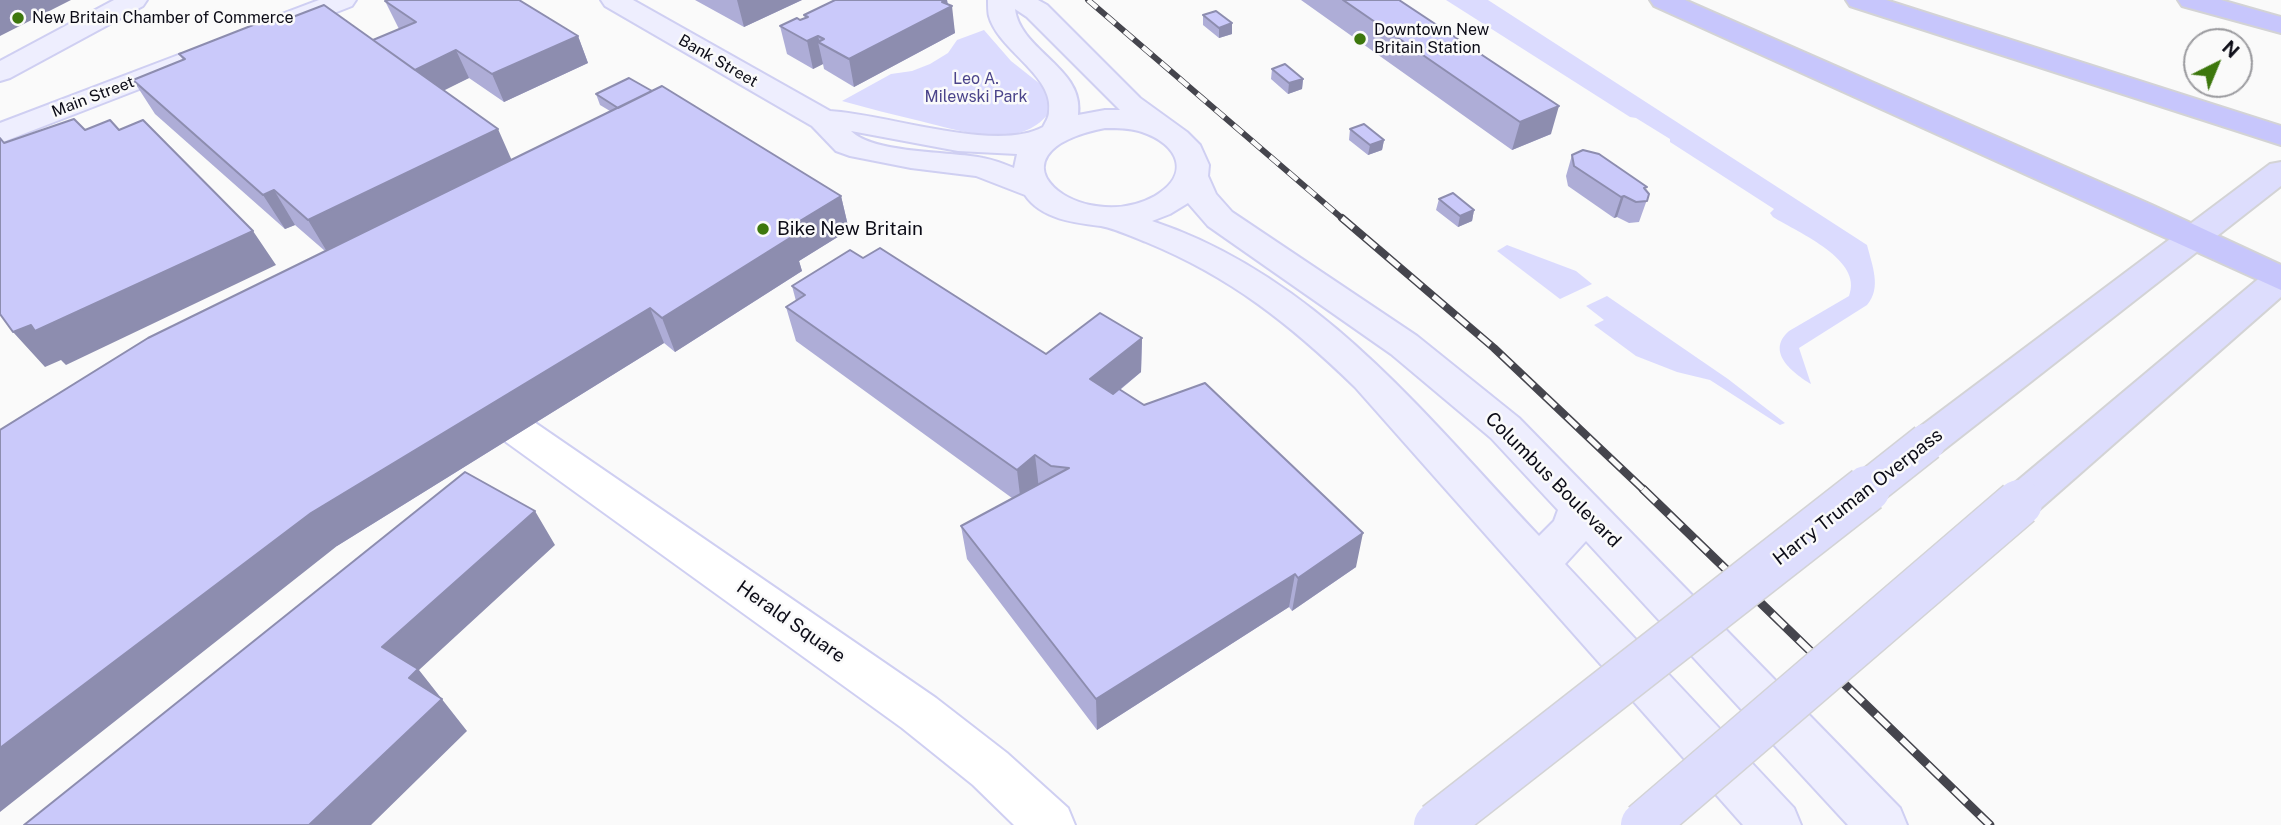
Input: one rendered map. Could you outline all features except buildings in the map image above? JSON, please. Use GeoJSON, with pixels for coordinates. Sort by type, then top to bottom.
{"type":"FeatureCollection","features":[{"type":"Feature","properties":{"kind":"highway"},"geometry":{"type":"LineString","coordinates":[[1663,0],[2281,278]]}},
{"type":"Feature","properties":{"kind":"highway"},"geometry":{"type":"LineString","coordinates":[[1859,0],[2007,50],[2281,136]]}},
{"type":"Feature","properties":{"kind":"highway"},"geometry":{"type":"LineString","coordinates":[[2191,0],[2281,25]]}},
{"type":"Feature","properties":{"kind":"highway"},"geometry":{"type":"LineString","coordinates":[[2007,50],[2281,159]]}},
{"type":"Feature","properties":{"kind":"main road","name":"Harry Truman Overpass"},"geometry":{"type":"LineString","coordinates":[[1437,825],[2269,180]]}},
{"type":"Feature","properties":{"kind":"main road"},"geometry":{"type":"LineString","coordinates":[[1644,825],[2281,278]]}},
{"type":"Feature","properties":{"kind":"street"},"geometry":{"type":"LineString","coordinates":[[0,72],[134,0]]}},
{"type":"Feature","properties":{"kind":"street"},"geometry":{"type":"LineString","coordinates":[[252,35],[342,0]]}},
{"type":"Feature","properties":{"kind":"street","name":"Bank Street"},"geometry":{"type":"LineString","coordinates":[[614,0],[823,120],[847,144],[911,159],[982,167],[1033,187]]}},
{"type":"Feature","properties":{"kind":"street"},"geometry":{"type":"LineString","coordinates":[[1001,0],[1000,8],[1013,32],[1063,94],[1063,117],[1050,135],[1033,150],[1028,163],[1028,177],[1033,187],[1048,201],[1061,208],[1081,215],[1110,218],[1139,215],[1164,205],[1183,192],[1192,176],[1192,162],[1187,149],[1137,111],[1037,11],[1019,0]]}},
{"type":"Feature","properties":{"kind":"street","name":"Main Street"},"geometry":{"type":"LineString","coordinates":[[2,129],[200,55]]}},
{"type":"Feature","properties":{"kind":"street"},"geometry":{"type":"LineString","coordinates":[[1050,135],[1079,123],[1105,119],[1132,120],[1165,131]]}},
{"type":"Feature","properties":{"kind":"street","name":"Bank Street"},"geometry":{"type":"LineString","coordinates":[[823,120],[869,123],[973,142],[1017,144],[1050,135]]}},
{"type":"Feature","properties":{"kind":"street","name":"Columbus Boulevard"},"geometry":{"type":"LineString","coordinates":[[1192,176],[1201,198],[1220,219],[1371,322],[1444,377],[1505,428],[1882,825]]}},
{"type":"Feature","properties":{"kind":"street"},"geometry":{"type":"LineString","coordinates":[[1110,218],[1177,240],[1211,256],[1245,274],[1292,307],[1368,378],[1776,825]]}},
{"type":"Feature","properties":{"kind":"street","name":"Herald Square"},"geometry":{"type":"LineString","coordinates":[[520,432],[919,712],[990,769],[1050,825]]}},
{"type":"Feature","properties":{"kind":"street"},"geometry":{"type":"LineString","coordinates":[[1535,561],[1567,538],[1575,526],[1580,505]]}},
{"type":"Feature","properties":{"kind":"green space"},"geometry":{"type":"Polygon","coordinates":[[[1446,0],[1488,0],[1867,245],[1875,284],[1872,298],[1867,305],[1799,348],[1811,384],[1784,361],[1780,347],[1782,339],[1789,331],[1849,296],[1851,283],[1847,271],[1838,259],[1773,217],[1770,213],[1774,209],[1670,142],[1670,139],[1630,117],[1446,0]]]}},
{"type":"Feature","properties":{"kind":"green space","name":"Leo A. Milewski Park"},"geometry":{"type":"Polygon","coordinates":[[[984,30],[1011,61],[1049,91],[1051,110],[1039,123],[1024,131],[1008,135],[972,133],[842,101],[891,74],[912,71],[930,64],[948,53],[957,40],[984,30]]]}},
{"type":"Feature","properties":{"kind":"green space"},"geometry":{"type":"Polygon","coordinates":[[[1507,245],[1576,271],[1592,284],[1560,299],[1497,251],[1507,245]]]}},
{"type":"Feature","properties":{"kind":"green space"},"geometry":{"type":"Polygon","coordinates":[[[1607,296],[1728,379],[1785,423],[1780,425],[1710,380],[1677,372],[1636,356],[1594,325],[1604,320],[1586,306],[1607,296]]]}},
{"type":"Feature","properties":{"kind":"railway"},"geometry":{"type":"LineString","coordinates":[[1088,0],[1344,220]]}},
{"type":"Feature","properties":{"kind":"railway"},"geometry":{"type":"LineString","coordinates":[[1342,218],[1494,348],[1645,491]]}},
{"type":"Feature","properties":{"kind":"railway"},"geometry":{"type":"LineString","coordinates":[[1643,489],[1990,825]]}},
{"type":"Feature","properties":{"kind":"place","name":"New Britain Chamber of Commerce"},"geometry":{"type":"Point","coordinates":[18,18]}},
{"type":"Feature","properties":{"kind":"place","name":"Downtown New Britain Station"},"geometry":{"type":"Point","coordinates":[1360,39]}},
{"type":"Feature","properties":{"kind":"place","name":"Bike New Britain"},"geometry":{"type":"Point","coordinates":[763,229]}}]}
